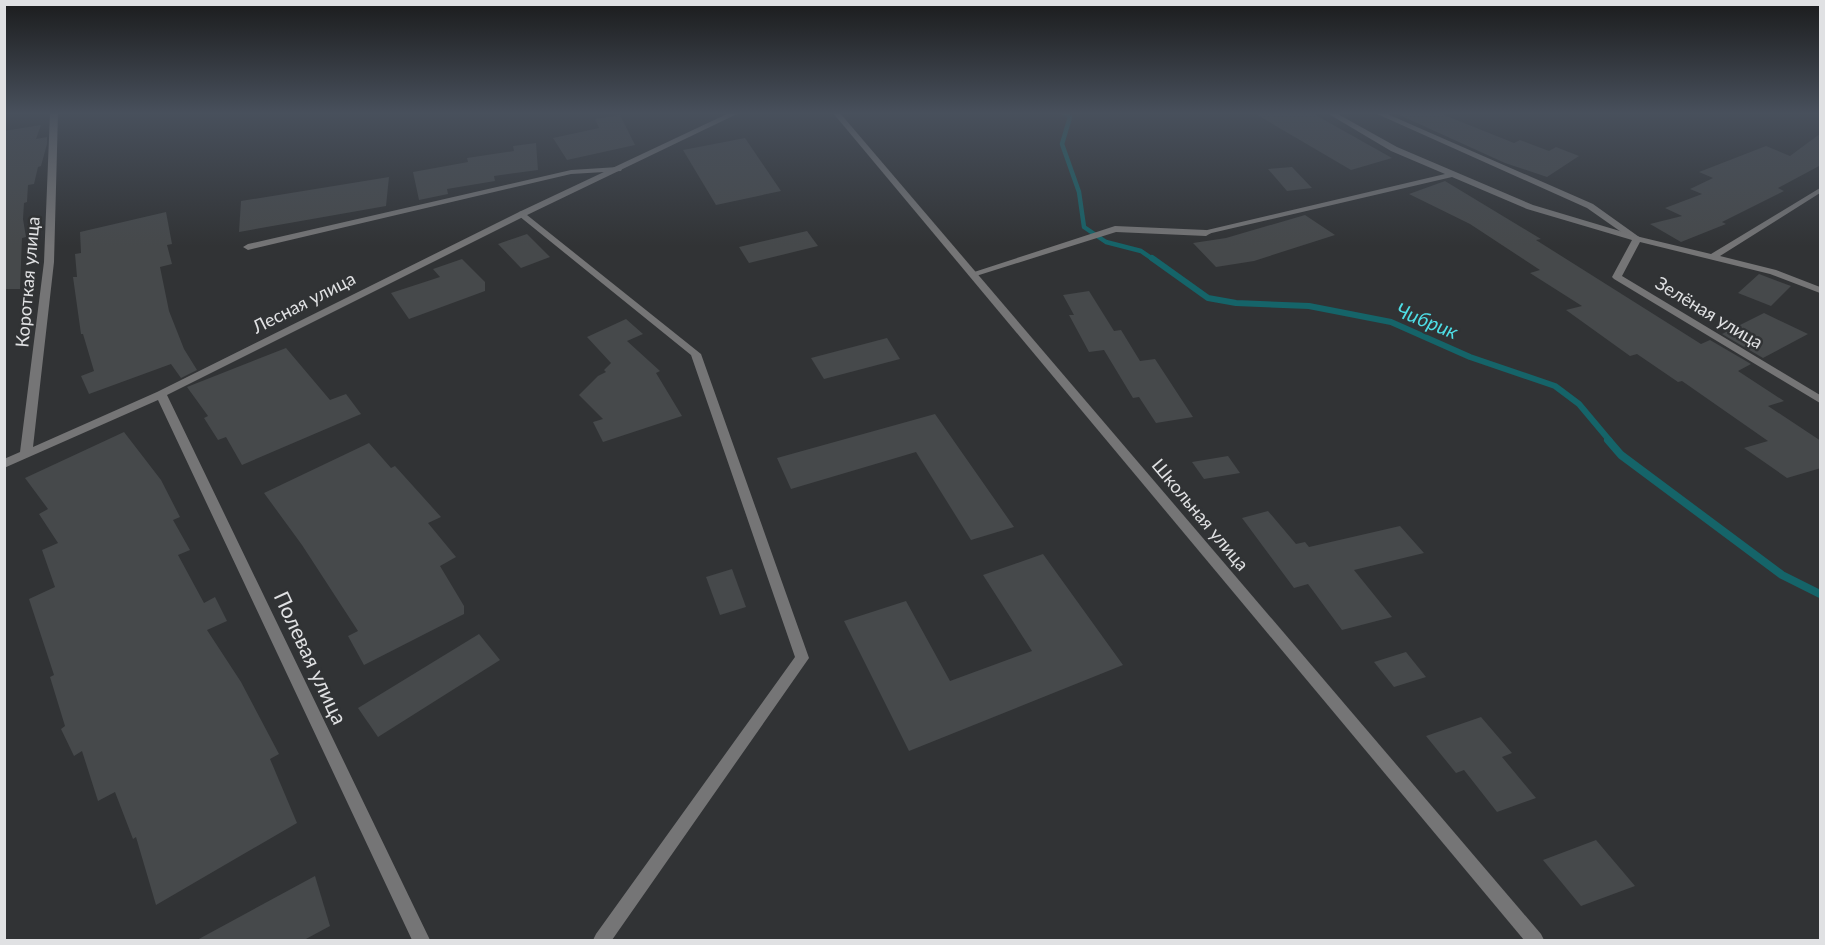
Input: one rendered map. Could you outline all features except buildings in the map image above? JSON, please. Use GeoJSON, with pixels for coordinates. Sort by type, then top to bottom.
{"type":"FeatureCollection","features":[{"type":"Feature","properties":{"kind":"street","name":"Короткая улица"},"geometry":{"type":"LineString","coordinates":[[26,454],[49,262],[53,157]]}},
{"type":"Feature","properties":{"kind":"street","name":"Лесная улица"},"geometry":{"type":"LineString","coordinates":[[4,464],[161,394],[522,214],[643,157]]}},
{"type":"Feature","properties":{"kind":"street","name":"Школьная улица"},"geometry":{"type":"LineString","coordinates":[[873,157],[1535,940]]}},
{"type":"Feature","properties":{"kind":"street","name":"Зелёная улица"},"geometry":{"type":"LineString","coordinates":[[1413,157],[1530,207],[1637,239],[1773,272],[1821,290]]}},
{"type":"Feature","properties":{"kind":"street"},"geometry":{"type":"LineString","coordinates":[[1479,157],[1590,206],[1637,239]]}},
{"type":"Feature","properties":{"kind":"street","name":"Лесная улица"},"geometry":{"type":"LineString","coordinates":[[248,247],[571,172],[618,169]]}},
{"type":"Feature","properties":{"kind":"street"},"geometry":{"type":"LineString","coordinates":[[973,274],[1115,229],[1206,233],[1453,174]]}},
{"type":"Feature","properties":{"kind":"street"},"geometry":{"type":"LineString","coordinates":[[1713,257],[1821,190]]}},
{"type":"Feature","properties":{"kind":"street"},"geometry":{"type":"LineString","coordinates":[[522,214],[696,354],[802,658],[602,940]]}},
{"type":"Feature","properties":{"kind":"street","name":"Зелёная улица"},"geometry":{"type":"LineString","coordinates":[[1637,239],[1617,277],[1821,400]]}},
{"type":"Feature","properties":{"kind":"street","name":"Полевая улица"},"geometry":{"type":"LineString","coordinates":[[161,394],[421,940]]}},
{"type":"Feature","properties":{"kind":"waterway","name":"Чибрик"},"geometry":{"type":"LineString","coordinates":[[1067,157],[1079,192],[1084,227],[1106,242],[1141,251],[1154,260]]}},
{"type":"Feature","properties":{"kind":"waterway","name":"Чибрик"},"geometry":{"type":"LineString","coordinates":[[1152,258],[1208,298],[1236,303],[1309,306],[1391,322],[1470,357],[1555,386],[1579,404],[1610,441]]}},
{"type":"Feature","properties":{"kind":"waterway","name":"Чибрик"},"geometry":{"type":"LineString","coordinates":[[1608,440],[1621,455],[1782,575],[1820,594]]}}]}
